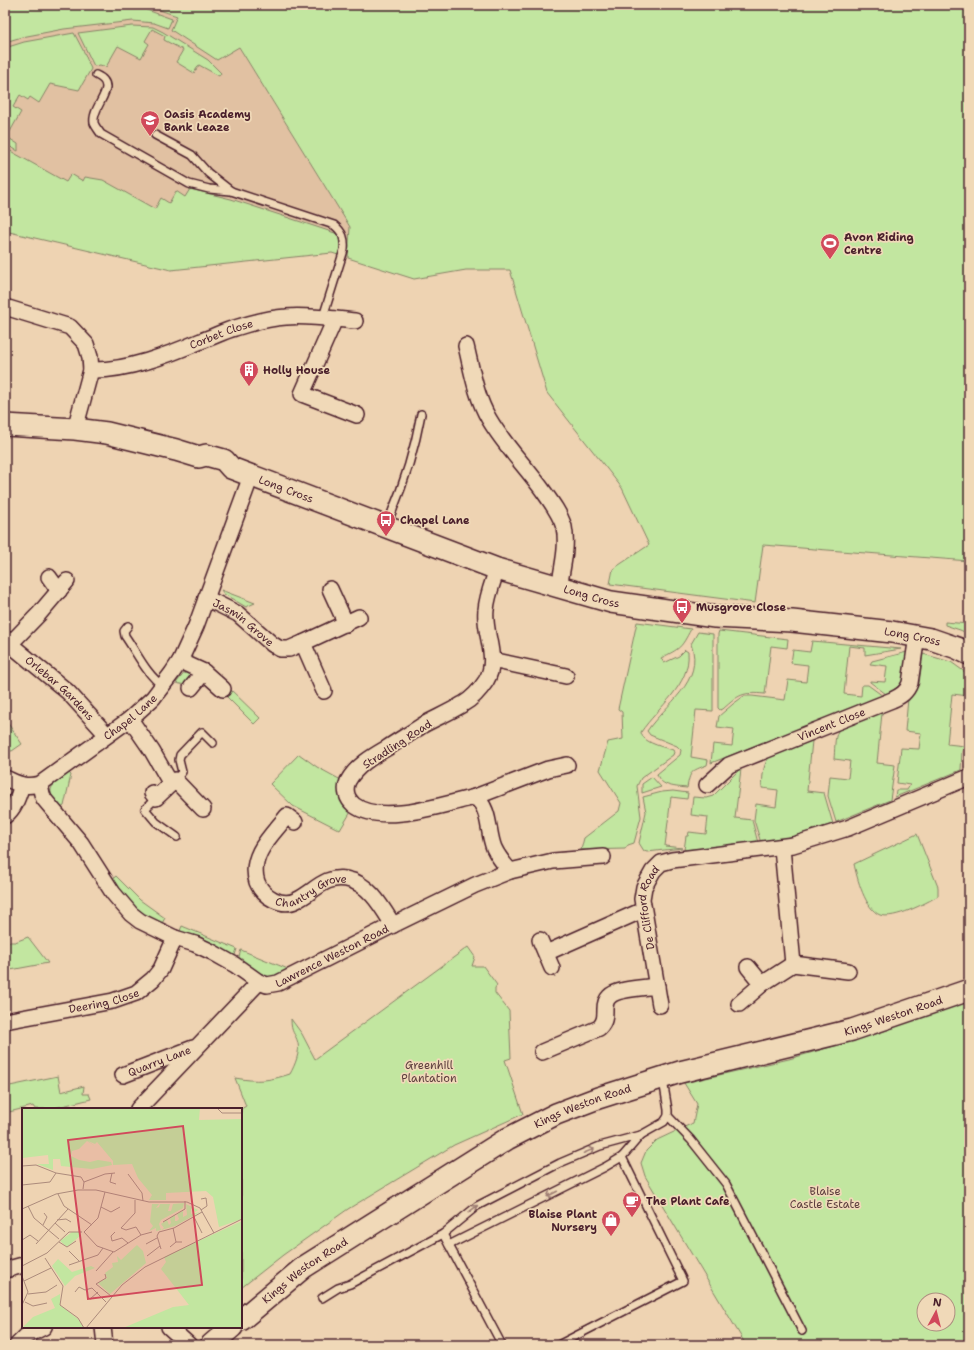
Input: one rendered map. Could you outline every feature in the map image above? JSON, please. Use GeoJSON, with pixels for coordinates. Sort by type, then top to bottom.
{"type":"FeatureCollection","features":[{"type":"Feature","properties":{"kind":"street"},"geometry":{"type":"LineString","coordinates":[[5,307],[70,327],[86,344],[90,357],[91,370],[75,429]]}},
{"type":"Feature","properties":{"kind":"street","name":"Corbet Close"},"geometry":{"type":"LineString","coordinates":[[91,370],[102,370],[135,364],[234,328],[284,317],[329,318],[355,321]]}},
{"type":"Feature","properties":{"kind":"street"},"geometry":{"type":"LineString","coordinates":[[329,318],[302,394],[357,415]]}},
{"type":"Feature","properties":{"kind":"street"},"geometry":{"type":"LineString","coordinates":[[464,356],[480,400],[490,420],[540,487],[560,517],[564,527],[565,540],[559,588]]}},
{"type":"Feature","properties":{"kind":"street","name":"Long Cross"},"geometry":{"type":"LineString","coordinates":[[5,424],[107,433],[199,457],[203,464],[221,470],[231,468],[497,569],[611,602],[668,611],[715,616],[792,621],[917,636],[943,643],[969,654]]}},
{"type":"Feature","properties":{"kind":"street","name":"Chapel Lane"},"geometry":{"type":"LineString","coordinates":[[40,784],[130,719],[153,698],[163,686],[180,661],[196,626],[251,476]]}},
{"type":"Feature","properties":{"kind":"street","name":"Stradling Road"},"geometry":{"type":"LineString","coordinates":[[497,569],[486,609],[486,624],[492,660],[490,674],[487,679],[481,688],[469,700],[370,758],[348,781],[348,799],[357,807],[371,812],[388,814],[409,812],[475,797],[559,771]]}},
{"type":"Feature","properties":{"kind":"street","name":"Orlebar Gardens"},"geometry":{"type":"LineString","coordinates":[[49,577],[63,586],[8,642],[68,692],[107,735]]}},
{"type":"Feature","properties":{"kind":"street"},"geometry":{"type":"LineString","coordinates":[[330,588],[346,624]]}},
{"type":"Feature","properties":{"kind":"street","name":"Jasmin Grove"},"geometry":{"type":"LineString","coordinates":[[206,598],[238,614],[276,648],[285,650],[359,617]]}},
{"type":"Feature","properties":{"kind":"street","name":"Vincent Close"},"geometry":{"type":"LineString","coordinates":[[707,785],[729,765],[902,695],[907,690],[910,683],[917,636]]}},
{"type":"Feature","properties":{"kind":"street"},"geometry":{"type":"LineString","coordinates":[[303,643],[324,691]]}},
{"type":"Feature","properties":{"kind":"street"},"geometry":{"type":"LineString","coordinates":[[492,660],[562,672]]}},
{"type":"Feature","properties":{"kind":"street"},"geometry":{"type":"LineString","coordinates":[[180,661],[210,675],[223,689]]}},
{"type":"Feature","properties":{"kind":"street"},"geometry":{"type":"LineString","coordinates":[[191,688],[204,672]]}},
{"type":"Feature","properties":{"kind":"street"},"geometry":{"type":"LineString","coordinates":[[130,719],[173,782],[203,809]]}},
{"type":"Feature","properties":{"kind":"street","name":"De Clifford Road"},"geometry":{"type":"LineString","coordinates":[[660,1005],[642,899],[646,881],[657,866],[666,861],[782,848],[793,845],[848,828],[969,777]]}},
{"type":"Feature","properties":{"kind":"street"},"geometry":{"type":"LineString","coordinates":[[5,778],[22,785],[30,786],[40,784]]}},
{"type":"Feature","properties":{"kind":"street"},"geometry":{"type":"LineString","coordinates":[[154,796],[173,782]]}},
{"type":"Feature","properties":{"kind":"street","name":"Lawrence Weston Road"},"geometry":{"type":"LineString","coordinates":[[40,784],[44,799],[81,843],[105,882],[121,903],[140,922],[175,938],[195,944],[212,952],[235,965],[259,982],[267,985],[278,982],[476,885],[510,871],[553,861],[603,857]]}},
{"type":"Feature","properties":{"kind":"street"},"geometry":{"type":"LineString","coordinates":[[5,816],[12,811],[15,806],[22,785]]}},
{"type":"Feature","properties":{"kind":"street"},"geometry":{"type":"LineString","coordinates":[[475,797],[480,800],[485,809],[492,843],[497,856],[510,871]]}},
{"type":"Feature","properties":{"kind":"street","name":"Chantry Grove"},"geometry":{"type":"LineString","coordinates":[[295,822],[287,816],[259,852],[256,862],[256,877],[264,893],[273,900],[294,902],[302,898],[317,886],[329,880],[340,878],[346,879],[359,885],[375,898],[380,903],[393,925]]}},
{"type":"Feature","properties":{"kind":"street"},"geometry":{"type":"LineString","coordinates":[[782,848],[793,964]]}},
{"type":"Feature","properties":{"kind":"street"},"geometry":{"type":"LineString","coordinates":[[552,968],[543,946],[643,910]]}},
{"type":"Feature","properties":{"kind":"street","name":"Deering Close"},"geometry":{"type":"LineString","coordinates":[[5,1021],[113,1001],[136,993],[153,979],[161,969],[175,938]]}},
{"type":"Feature","properties":{"kind":"street"},"geometry":{"type":"LineString","coordinates":[[739,1004],[762,984],[793,964],[848,971]]}},
{"type":"Feature","properties":{"kind":"street"},"geometry":{"type":"LineString","coordinates":[[748,967],[762,984]]}},
{"type":"Feature","properties":{"kind":"street","name":"Quarry Lane"},"geometry":{"type":"LineString","coordinates":[[139,1108],[196,1047],[215,1034],[250,1000],[259,982]]}},
{"type":"Feature","properties":{"kind":"street"},"geometry":{"type":"LineString","coordinates":[[542,1052],[588,1040],[602,1025],[605,1018],[606,1002],[613,994],[657,986]]}},
{"type":"Feature","properties":{"kind":"street","name":"Kings Weston Road"},"geometry":{"type":"LineString","coordinates":[[242,1319],[304,1267],[507,1139],[556,1114],[598,1098],[680,1072],[852,1030],[969,990]]}},
{"type":"Feature","properties":{"kind":"street","name":"Quarry Lane"},"geometry":{"type":"LineString","coordinates":[[123,1075],[196,1047]]}},
{"type":"Feature","properties":{"kind":"street"},"geometry":{"type":"LineString","coordinates":[[5,1270],[22,1265]]}},
{"type":"Feature","properties":{"kind":"street"},"geometry":{"type":"LineString","coordinates":[[17,1345],[26,1336],[42,1328]]}},
{"type":"Feature","properties":{"kind":"street"},"geometry":{"type":"LineString","coordinates":[[103,1328],[105,1345]]}},
{"type":"Feature","properties":{"kind":"street"},"geometry":{"type":"LineString","coordinates":[[170,1328],[172,1345]]}},
{"type":"Feature","properties":{"kind":"street"},"geometry":{"type":"LineString","coordinates":[[170,1328],[189,1345]]}},
{"type":"Feature","properties":{"kind":"street"},"geometry":{"type":"LineString","coordinates":[[211,1345],[231,1328]]}},
{"type":"Feature","properties":{"kind":"lane"},"geometry":{"type":"LineString","coordinates":[[96,75],[103,78],[106,87],[96,111],[94,122],[101,134],[189,184],[209,189],[231,191],[334,225],[342,233],[345,241],[344,250],[329,318]]}},
{"type":"Feature","properties":{"kind":"lane"},"geometry":{"type":"LineString","coordinates":[[155,135],[192,155],[208,173],[231,191]]}},
{"type":"Feature","properties":{"kind":"lane"},"geometry":{"type":"LineString","coordinates":[[386,528],[409,466],[420,414]]}},
{"type":"Feature","properties":{"kind":"lane"},"geometry":{"type":"LineString","coordinates":[[128,626],[124,631],[124,636],[148,672],[163,686]]}},
{"type":"Feature","properties":{"kind":"lane"},"geometry":{"type":"LineString","coordinates":[[173,782],[182,772],[179,760],[181,753],[202,732],[213,743]]}},
{"type":"Feature","properties":{"kind":"lane"},"geometry":{"type":"LineString","coordinates":[[154,796],[145,809],[156,822],[177,837]]}},
{"type":"Feature","properties":{"kind":"lane"},"geometry":{"type":"LineString","coordinates":[[663,1078],[668,1116],[691,1140],[726,1184],[802,1331]]}},
{"type":"Feature","properties":{"kind":"lane"},"geometry":{"type":"LineString","coordinates":[[322,1298],[338,1288],[350,1284],[443,1234],[476,1206],[560,1163],[600,1146],[641,1134],[664,1122],[668,1116]]}},
{"type":"Feature","properties":{"kind":"lane"},"geometry":{"type":"LineString","coordinates":[[449,1245],[622,1157],[641,1134]]}},
{"type":"Feature","properties":{"kind":"lane"},"geometry":{"type":"LineString","coordinates":[[558,1345],[682,1281],[622,1157]]}},
{"type":"Feature","properties":{"kind":"lane"},"geometry":{"type":"LineString","coordinates":[[443,1234],[502,1345]]}},
{"type":"Feature","properties":{"kind":"shaded area","name":"Oasis Academy Bank Leaze"},"geometry":{"type":"Polygon","coordinates":[[[5,5],[145,5],[232,36],[350,227],[348,258],[332,253],[171,270],[5,231],[5,5]]]}},
{"type":"Feature","properties":{"kind":"green space"},"geometry":{"type":"Polygon","coordinates":[[[5,5],[133,5],[172,19],[168,28],[154,23],[133,21],[64,29],[22,37],[5,42],[5,5]]]}},
{"type":"Feature","properties":{"kind":"green space"},"geometry":{"type":"Polygon","coordinates":[[[145,5],[969,5],[969,561],[763,545],[755,603],[610,584],[613,569],[649,545],[622,488],[547,393],[510,270],[466,270],[414,279],[348,258],[350,227],[239,47],[217,60],[171,30],[177,16],[145,5]]]}},
{"type":"Feature","properties":{"kind":"green space"},"geometry":{"type":"Polygon","coordinates":[[[132,26],[153,27],[163,32],[208,60],[221,73],[219,76],[199,65],[194,73],[176,62],[183,50],[164,40],[165,36],[152,29],[145,41],[149,44],[141,58],[118,46],[106,67],[100,65],[94,66],[78,33],[132,26]]]}},
{"type":"Feature","properties":{"kind":"green space"},"geometry":{"type":"Polygon","coordinates":[[[74,33],[91,69],[79,90],[50,84],[39,103],[30,97],[28,100],[20,95],[13,107],[21,112],[7,137],[18,144],[18,151],[5,144],[5,48],[24,42],[74,33]]]}},
{"type":"Feature","properties":{"kind":"green space"},"geometry":{"type":"Polygon","coordinates":[[[5,148],[66,182],[71,174],[83,181],[85,177],[103,180],[155,209],[161,198],[169,203],[176,191],[185,197],[190,189],[231,199],[335,233],[338,235],[340,240],[339,252],[338,255],[332,253],[171,270],[5,231],[5,148]]]}},
{"type":"Feature","properties":{"kind":"green space"},"geometry":{"type":"Polygon","coordinates":[[[221,590],[255,603],[246,607],[224,594],[221,590]]]}},
{"type":"Feature","properties":{"kind":"green space"},"geometry":{"type":"Polygon","coordinates":[[[637,622],[691,629],[680,647],[661,658],[664,663],[679,656],[685,650],[688,652],[688,664],[679,685],[641,732],[642,736],[649,742],[673,750],[674,752],[673,755],[641,778],[637,786],[641,817],[634,843],[628,845],[625,849],[581,850],[584,838],[619,811],[621,803],[600,770],[608,742],[623,739],[622,712],[618,709],[637,622]]]}},
{"type":"Feature","properties":{"kind":"green space"},"geometry":{"type":"Polygon","coordinates":[[[945,622],[969,624],[969,634],[945,625],[945,622]]]}},
{"type":"Feature","properties":{"kind":"green space"},"geometry":{"type":"Polygon","coordinates":[[[719,631],[788,639],[787,648],[771,646],[765,694],[751,693],[742,695],[720,710],[718,708],[719,631]]]}},
{"type":"Feature","properties":{"kind":"green space"},"geometry":{"type":"Polygon","coordinates":[[[698,632],[713,634],[713,711],[696,710],[691,757],[708,760],[707,765],[692,772],[687,788],[669,786],[662,782],[657,774],[680,755],[681,750],[677,746],[650,735],[647,731],[673,702],[688,681],[693,670],[694,658],[691,644],[698,632]]]}},
{"type":"Feature","properties":{"kind":"green space"},"geometry":{"type":"Polygon","coordinates":[[[812,641],[901,649],[865,655],[865,648],[849,646],[844,694],[861,696],[862,685],[868,685],[883,696],[711,763],[713,744],[732,746],[734,729],[717,727],[719,716],[744,696],[785,700],[788,680],[806,682],[808,665],[791,663],[793,650],[810,652],[812,641]]]}},
{"type":"Feature","properties":{"kind":"green space"},"geometry":{"type":"Polygon","coordinates":[[[907,652],[904,677],[898,686],[886,694],[870,682],[885,682],[887,666],[870,664],[872,661],[907,652]]]}},
{"type":"Feature","properties":{"kind":"green space"},"geometry":{"type":"Polygon","coordinates":[[[923,654],[951,662],[969,675],[969,696],[952,694],[947,744],[965,746],[962,751],[961,770],[895,797],[896,790],[907,790],[910,785],[897,783],[901,748],[919,749],[921,733],[905,731],[908,699],[919,684],[923,654]]]}},
{"type":"Feature","properties":{"kind":"green space"},"geometry":{"type":"Polygon","coordinates":[[[186,671],[191,674],[191,677],[185,685],[176,683],[186,671]]]}},
{"type":"Feature","properties":{"kind":"green space"},"geometry":{"type":"Polygon","coordinates":[[[229,688],[260,718],[254,724],[224,694],[229,688]]]}},
{"type":"Feature","properties":{"kind":"green space"},"geometry":{"type":"Polygon","coordinates":[[[882,713],[877,763],[895,765],[890,800],[836,822],[828,796],[830,776],[848,778],[850,761],[834,759],[835,741],[838,731],[846,725],[858,720],[882,713]]]}},
{"type":"Feature","properties":{"kind":"green space"},"geometry":{"type":"Polygon","coordinates":[[[5,719],[22,744],[12,751],[5,750],[5,719]]]}},
{"type":"Feature","properties":{"kind":"green space"},"geometry":{"type":"Polygon","coordinates":[[[812,741],[807,791],[824,793],[833,824],[788,838],[761,843],[754,820],[756,804],[776,807],[778,790],[762,788],[766,762],[772,755],[812,741]]]}},
{"type":"Feature","properties":{"kind":"green space"},"geometry":{"type":"Polygon","coordinates":[[[299,754],[317,767],[341,780],[339,789],[340,797],[342,801],[352,810],[340,830],[293,806],[270,784],[299,754]]]}},
{"type":"Feature","properties":{"kind":"green space"},"geometry":{"type":"Polygon","coordinates":[[[740,769],[735,818],[752,820],[758,843],[684,850],[686,836],[688,836],[689,832],[706,834],[708,817],[691,815],[693,797],[706,798],[713,796],[740,769]]]}},
{"type":"Feature","properties":{"kind":"green space"},"geometry":{"type":"Polygon","coordinates":[[[69,773],[71,775],[64,806],[61,808],[55,801],[51,792],[54,785],[69,773]]]}},
{"type":"Feature","properties":{"kind":"green space"},"geometry":{"type":"Polygon","coordinates":[[[652,777],[661,787],[642,793],[642,784],[652,777]]]}},
{"type":"Feature","properties":{"kind":"green space"},"geometry":{"type":"Polygon","coordinates":[[[673,791],[688,793],[687,799],[671,797],[665,846],[682,848],[647,852],[644,851],[639,843],[646,812],[643,797],[673,791]]]}},
{"type":"Feature","properties":{"kind":"green space"},"geometry":{"type":"Polygon","coordinates":[[[917,834],[938,887],[938,896],[901,913],[886,916],[880,915],[875,912],[866,900],[862,892],[854,864],[917,834]]]}},
{"type":"Feature","properties":{"kind":"green space"},"geometry":{"type":"Polygon","coordinates":[[[116,876],[140,900],[165,918],[161,925],[141,915],[110,881],[116,876]]]}},
{"type":"Feature","properties":{"kind":"green space"},"geometry":{"type":"Polygon","coordinates":[[[182,926],[237,949],[234,958],[179,933],[182,926]]]}},
{"type":"Feature","properties":{"kind":"green space"},"geometry":{"type":"Polygon","coordinates":[[[28,937],[48,963],[5,971],[5,942],[15,942],[28,937]]]}},
{"type":"Feature","properties":{"kind":"green space","name":"Greenhill Plantation"},"geometry":{"type":"Polygon","coordinates":[[[468,947],[475,957],[472,966],[483,966],[497,985],[495,988],[495,993],[509,1011],[511,1058],[505,1060],[523,1114],[454,1145],[348,1209],[283,1255],[242,1287],[242,1108],[246,1106],[235,1078],[263,1080],[290,1074],[297,1059],[298,1051],[298,1043],[293,1032],[291,1019],[302,1034],[315,1059],[468,947]]]}},
{"type":"Feature","properties":{"kind":"green space"},"geometry":{"type":"Polygon","coordinates":[[[241,950],[293,971],[266,979],[238,960],[241,950]]]}},
{"type":"Feature","properties":{"kind":"green space","name":"Blaise Castle Estate"},"geometry":{"type":"Polygon","coordinates":[[[969,1000],[969,1345],[746,1345],[645,1176],[641,1163],[646,1151],[657,1140],[693,1123],[697,1104],[684,1083],[789,1059],[876,1034],[969,1000]]]}},
{"type":"Feature","properties":{"kind":"green space"},"geometry":{"type":"Polygon","coordinates":[[[58,1076],[61,1092],[84,1086],[83,1094],[89,1094],[91,1099],[54,1108],[34,1108],[33,1106],[5,1113],[5,1087],[58,1076]]]}},
{"type":"Feature","properties":{"kind":"place","name":"Oasis Academy Bank Leaze"},"geometry":{"type":"Point","coordinates":[150,137]}},
{"type":"Feature","properties":{"kind":"place","name":"Avon Riding Centre"},"geometry":{"type":"Point","coordinates":[830,260]}},
{"type":"Feature","properties":{"kind":"place","name":"Holly House"},"geometry":{"type":"Point","coordinates":[249,387]}},
{"type":"Feature","properties":{"kind":"place","name":"Chapel Lane"},"geometry":{"type":"Point","coordinates":[386,537]}},
{"type":"Feature","properties":{"kind":"place","name":"Musgrove Close"},"geometry":{"type":"Point","coordinates":[682,624]}},
{"type":"Feature","properties":{"kind":"place","name":"The Plant Cafe"},"geometry":{"type":"Point","coordinates":[632,1218]}},
{"type":"Feature","properties":{"kind":"place","name":"Blaise Plant Nursery"},"geometry":{"type":"Point","coordinates":[611,1237]}}]}
